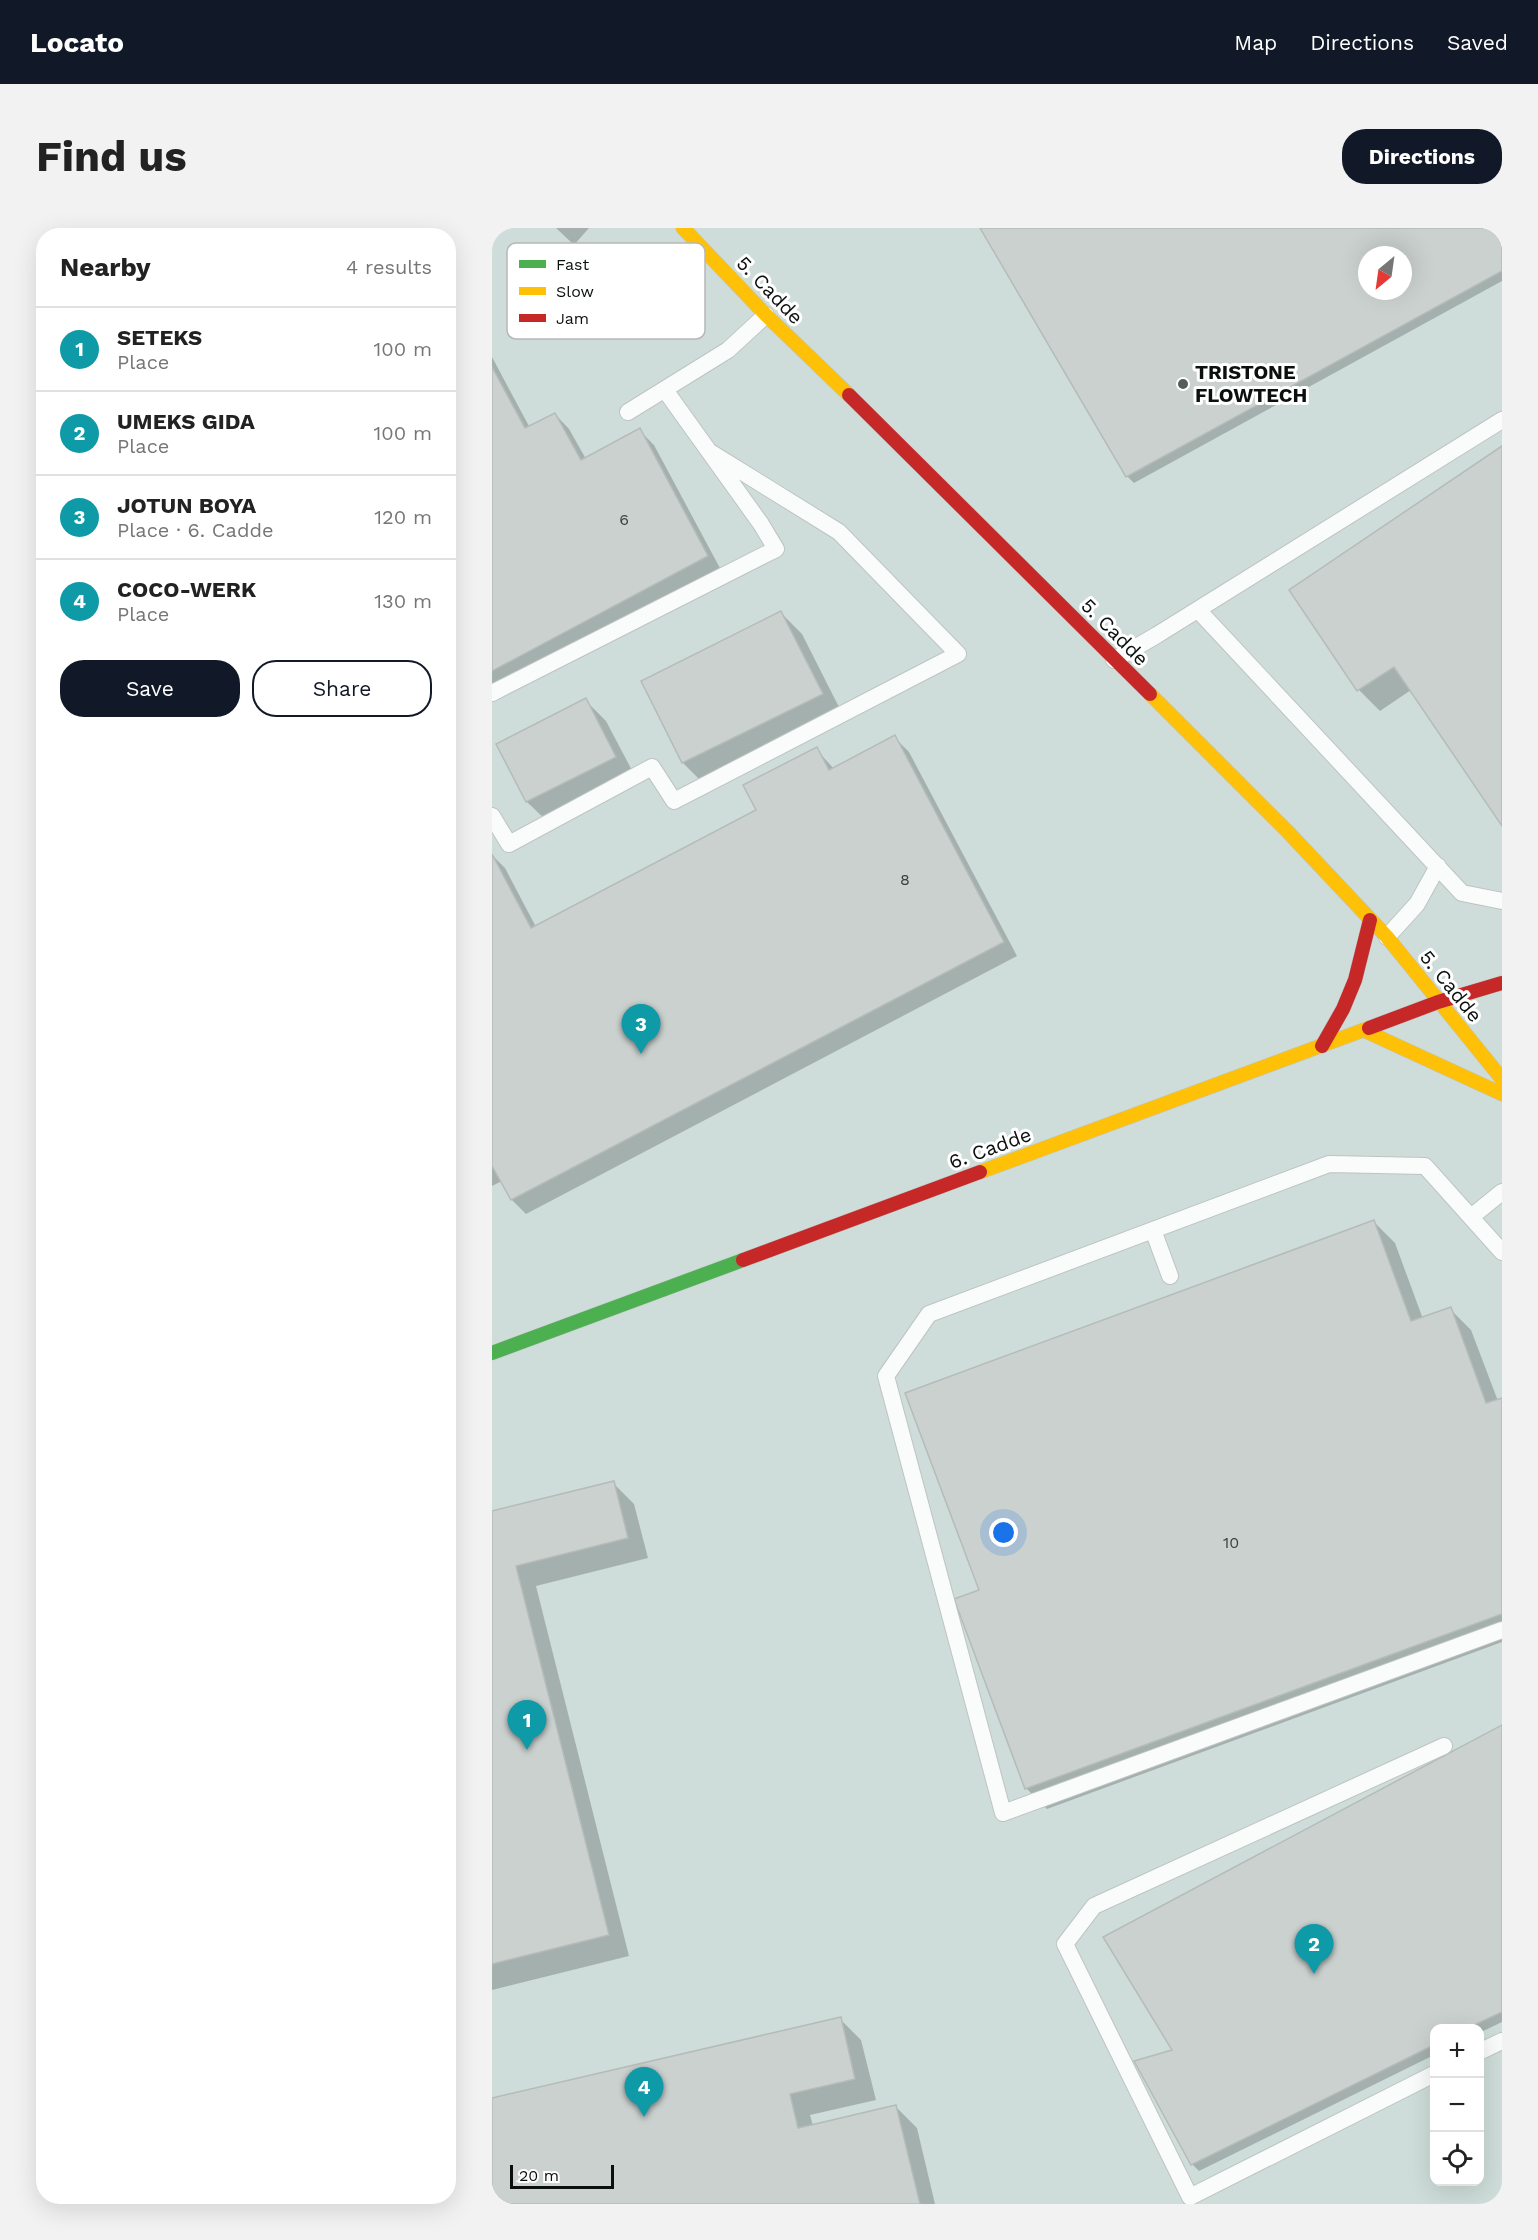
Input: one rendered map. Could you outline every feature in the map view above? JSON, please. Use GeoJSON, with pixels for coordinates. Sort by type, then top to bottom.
{"type":"FeatureCollection","features":[{"type":"Feature","properties":{"kind":"street","name":"5. Cadde"},"geometry":{"type":"LineString","coordinates":[[683,228],[697,243]]}},
{"type":"Feature","properties":{"kind":"street","name":"5. Cadde"},"geometry":{"type":"LineString","coordinates":[[705,251],[766,315],[891,436],[1281,825],[1387,937],[1502,1079]]}},
{"type":"Feature","properties":{"kind":"street"},"geometry":{"type":"LineString","coordinates":[[1322,1046],[1355,980],[1370,920]]}},
{"type":"Feature","properties":{"kind":"street","name":"6. Cadde"},"geometry":{"type":"LineString","coordinates":[[492,1353],[1438,1002],[1502,982]]}},
{"type":"Feature","properties":{"kind":"street"},"geometry":{"type":"LineString","coordinates":[[1363,1030],[1502,1094]]}},
{"type":"Feature","properties":{"kind":"lane"},"geometry":{"type":"LineString","coordinates":[[628,412],[728,350],[766,315]]}},
{"type":"Feature","properties":{"kind":"lane"},"geometry":{"type":"LineString","coordinates":[[492,693],[776,549],[761,524],[665,390]]}},
{"type":"Feature","properties":{"kind":"lane"},"geometry":{"type":"LineString","coordinates":[[1114,660],[1502,420]]}},
{"type":"Feature","properties":{"kind":"lane"},"geometry":{"type":"LineString","coordinates":[[492,816],[509,844],[652,767],[674,801],[958,654],[839,532],[710,452]]}},
{"type":"Feature","properties":{"kind":"lane"},"geometry":{"type":"LineString","coordinates":[[1198,610],[1462,893],[1502,901]]}},
{"type":"Feature","properties":{"kind":"lane"},"geometry":{"type":"LineString","coordinates":[[1387,937],[1417,904],[1438,866]]}},
{"type":"Feature","properties":{"kind":"lane"},"geometry":{"type":"LineString","coordinates":[[1502,1252],[1425,1166],[1329,1164],[929,1314],[886,1376],[1003,1813],[1502,1630]]}},
{"type":"Feature","properties":{"kind":"lane"},"geometry":{"type":"LineString","coordinates":[[1471,1216],[1502,1192]]}},
{"type":"Feature","properties":{"kind":"lane"},"geometry":{"type":"LineString","coordinates":[[1153,1230],[1170,1276]]}},
{"type":"Feature","properties":{"kind":"lane"},"geometry":{"type":"LineString","coordinates":[[1430,2076],[1190,2197],[1065,1944],[1094,1906],[1444,1746]]}},
{"type":"Feature","properties":{"kind":"lane"},"geometry":{"type":"LineString","coordinates":[[1484,2050],[1502,2041]]}},
{"type":"Feature","properties":{"kind":"shaded area"},"geometry":{"type":"Polygon","coordinates":[[[492,228],[1502,228],[1502,2204],[492,2204],[492,228]]]}},
{"type":"Feature","properties":{"kind":"building","name":"TRISTONE FLOWTECH"},"geometry":{"type":"Polygon","coordinates":[[[980,228],[1502,228],[1502,271],[1126,477],[980,228]]]}},
{"type":"Feature","properties":{"kind":"building"},"geometry":{"type":"Polygon","coordinates":[[[492,367],[525,428],[555,413],[581,460],[640,428],[708,556],[492,671],[492,367]]]}},
{"type":"Feature","properties":{"kind":"building"},"geometry":{"type":"Polygon","coordinates":[[[1502,446],[1502,826],[1394,667],[1357,691],[1289,590],[1502,446]]]}},
{"type":"Feature","properties":{"kind":"building"},"geometry":{"type":"Polygon","coordinates":[[[781,611],[823,694],[682,763],[641,681],[781,611]]]}},
{"type":"Feature","properties":{"kind":"building"},"geometry":{"type":"Polygon","coordinates":[[[586,698],[616,757],[526,802],[496,744],[586,698]]]}},
{"type":"Feature","properties":{"kind":"building"},"geometry":{"type":"Polygon","coordinates":[[[895,735],[1004,942],[511,1200],[492,1166],[492,854],[531,928],[756,810],[743,785],[817,747],[829,770],[895,735]]]}},
{"type":"Feature","properties":{"kind":"building"},"geometry":{"type":"Polygon","coordinates":[[[1374,1220],[1411,1321],[1451,1307],[1486,1403],[1502,1398],[1502,1614],[1025,1789],[954,1599],[979,1590],[905,1393],[1374,1220]]]}},
{"type":"Feature","properties":{"kind":"building"},"geometry":{"type":"Polygon","coordinates":[[[614,1481],[628,1538],[516,1566],[609,1935],[492,1964],[492,1511],[614,1481]]]}},
{"type":"Feature","properties":{"kind":"building"},"geometry":{"type":"Polygon","coordinates":[[[1502,1725],[1502,2012],[1476,2024],[1430,2024],[1430,2047],[1191,2165],[1134,2061],[1172,2050],[1103,1937],[1502,1725]]]}},
{"type":"Feature","properties":{"kind":"building"},"geometry":{"type":"Polygon","coordinates":[[[841,2017],[855,2079],[790,2094],[798,2128],[896,2105],[920,2204],[492,2204],[492,2098],[841,2017]]]}},
{"type":"Feature","properties":{"kind":"traffic: fast"},"geometry":{"type":"LineString","coordinates":[[492,1353],[743,1260]]}},
{"type":"Feature","properties":{"kind":"traffic: slow"},"geometry":{"type":"LineString","coordinates":[[683,228],[697,243]]}},
{"type":"Feature","properties":{"kind":"traffic: slow"},"geometry":{"type":"LineString","coordinates":[[705,251],[766,315],[849,395]]}},
{"type":"Feature","properties":{"kind":"traffic: slow"},"geometry":{"type":"LineString","coordinates":[[1150,694],[1289,833],[1387,937],[1502,1079]]}},
{"type":"Feature","properties":{"kind":"traffic: slow"},"geometry":{"type":"LineString","coordinates":[[980,1172],[1369,1028]]}},
{"type":"Feature","properties":{"kind":"traffic: slow"},"geometry":{"type":"LineString","coordinates":[[1363,1030],[1502,1094]]}},
{"type":"Feature","properties":{"kind":"traffic: jam"},"geometry":{"type":"LineString","coordinates":[[849,395],[1150,694]]}},
{"type":"Feature","properties":{"kind":"traffic: jam"},"geometry":{"type":"LineString","coordinates":[[1322,1046],[1343,1009],[1355,980],[1370,920]]}},
{"type":"Feature","properties":{"kind":"traffic: jam"},"geometry":{"type":"LineString","coordinates":[[1369,1028],[1438,1002],[1502,983]]}},
{"type":"Feature","properties":{"kind":"traffic: jam"},"geometry":{"type":"LineString","coordinates":[[743,1260],[980,1172]]}},
{"type":"Feature","properties":{"kind":"place","name":"TRISTONE FLOWTECH"},"geometry":{"type":"Point","coordinates":[1183,384]}},
{"type":"Feature","properties":{"kind":"place","name":"JOTUN BOYA"},"geometry":{"type":"Point","coordinates":[641,1054]}},
{"type":"Feature","properties":{"kind":"place","name":"SETEKS"},"geometry":{"type":"Point","coordinates":[527,1750]}},
{"type":"Feature","properties":{"kind":"place","name":"UMEKS GIDA"},"geometry":{"type":"Point","coordinates":[1314,1974]}},
{"type":"Feature","properties":{"kind":"place","name":"COCO-WERK"},"geometry":{"type":"Point","coordinates":[644,2117]}}]}
